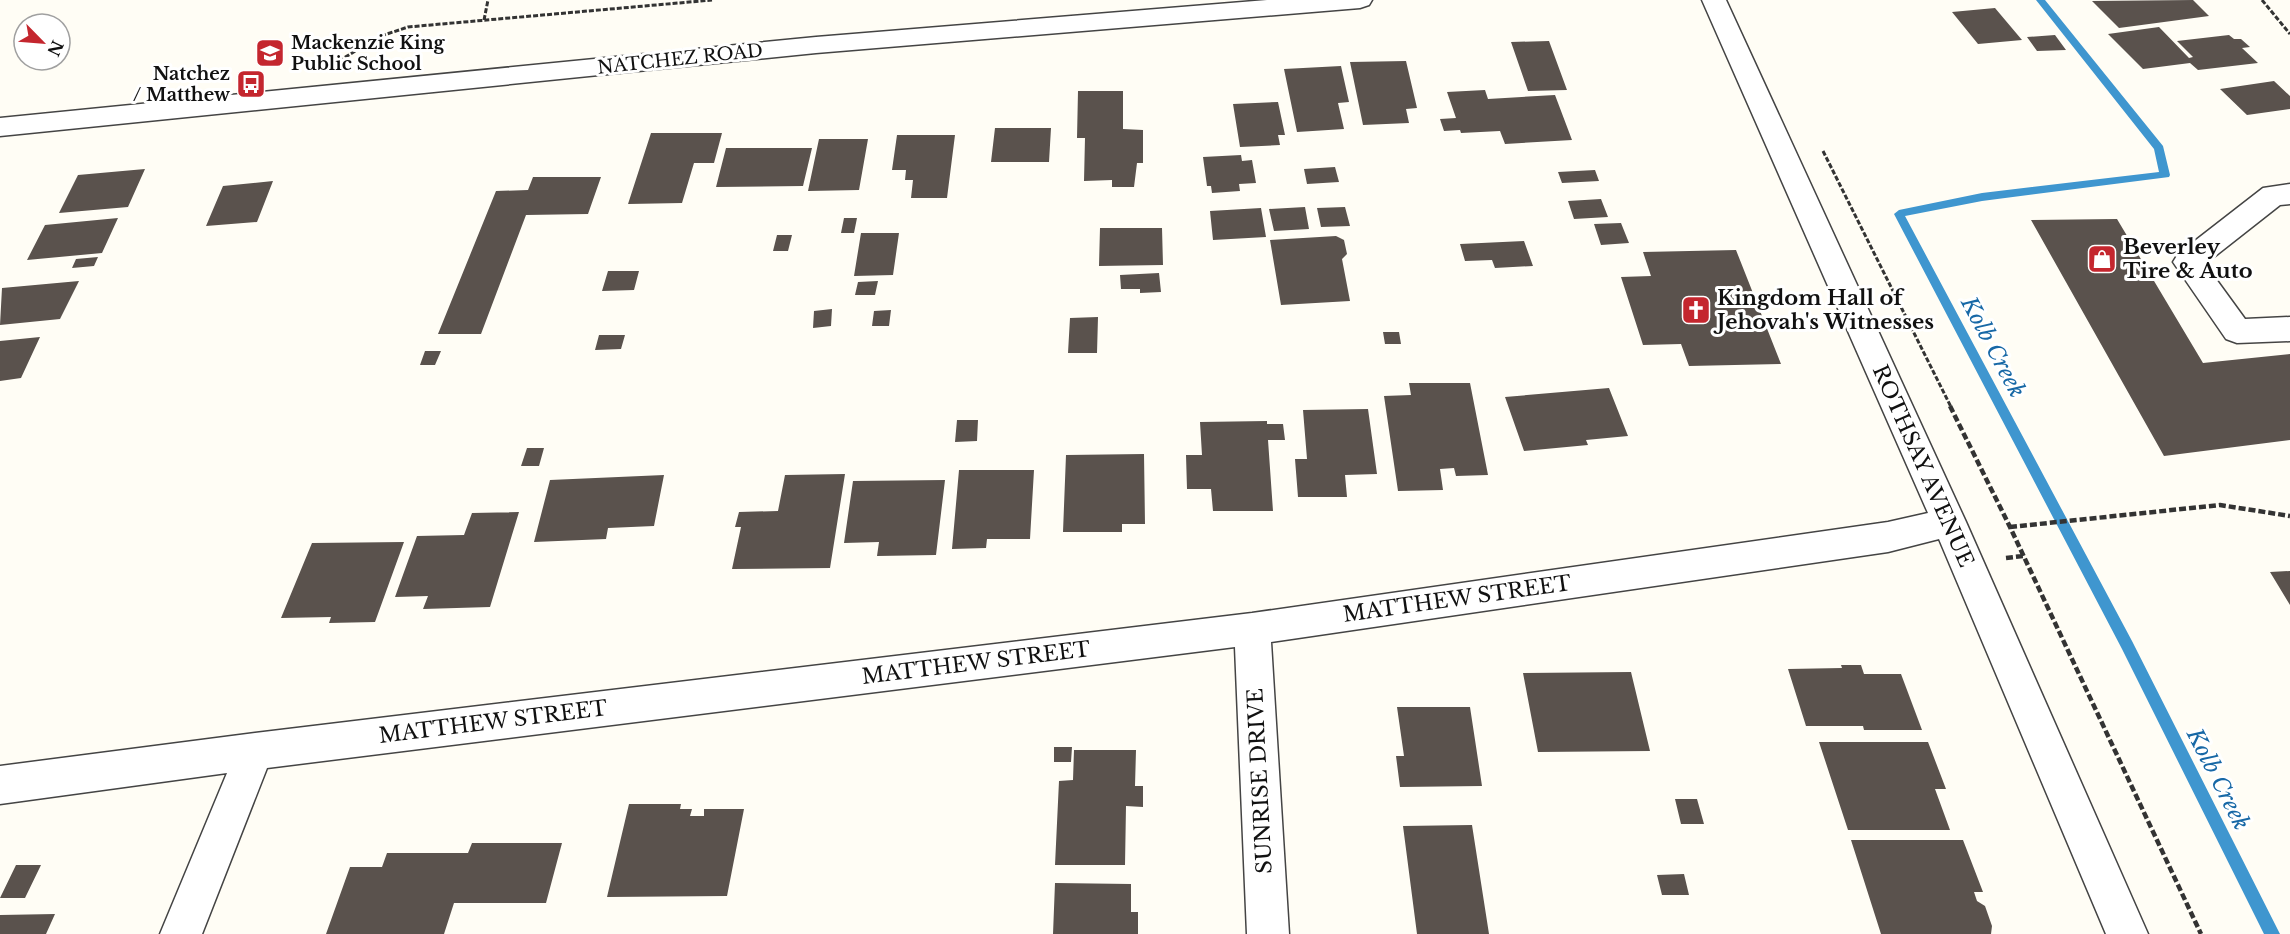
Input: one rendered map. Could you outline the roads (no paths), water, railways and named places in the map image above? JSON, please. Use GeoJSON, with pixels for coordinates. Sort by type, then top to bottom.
{"type":"FeatureCollection","features":[{"type":"Feature","properties":{"kind":"street","name":"NATCHEZ ROAD"},"geometry":{"type":"LineString","coordinates":[[9,126],[1189,7],[1360,0]]}},
{"type":"Feature","properties":{"kind":"street","name":"ROTHSAY AVENUE"},"geometry":{"type":"LineString","coordinates":[[1714,0],[1949,522],[2127,934]]}},
{"type":"Feature","properties":{"kind":"street"},"geometry":{"type":"LineString","coordinates":[[0,152],[9,126]]}},
{"type":"Feature","properties":{"kind":"street"},"geometry":{"type":"LineString","coordinates":[[2290,194],[2273,195],[2188,262],[2237,331],[2290,329]]}},
{"type":"Feature","properties":{"kind":"street","name":"MATTHEW STREET"},"geometry":{"type":"LineString","coordinates":[[0,785],[255,751],[1252,629],[1888,537],[1949,522]]}},
{"type":"Feature","properties":{"kind":"street","name":"SUNRISE DRIVE"},"geometry":{"type":"LineString","coordinates":[[1252,629],[1268,934]]}},
{"type":"Feature","properties":{"kind":"street"},"geometry":{"type":"LineString","coordinates":[[181,934],[255,751]]}},
{"type":"Feature","properties":{"kind":"waterway","name":"Kolb Creek"},"geometry":{"type":"LineString","coordinates":[[2040,0],[2159,148],[2165,175],[1982,197],[1899,214],[2127,645],[2272,934]]}},
{"type":"Feature","properties":{"kind":"place","name":"Mackenzie King Public School"},"geometry":{"type":"Point","coordinates":[270,53]}},
{"type":"Feature","properties":{"kind":"place","name":"Natchez / Matthew"},"geometry":{"type":"Point","coordinates":[251,84]}},
{"type":"Feature","properties":{"kind":"place","name":"Beverley Tire & Auto"},"geometry":{"type":"Point","coordinates":[2102,259]}},
{"type":"Feature","properties":{"kind":"place","name":"Kingdom Hall of Jehovah's Witnesses"},"geometry":{"type":"Point","coordinates":[1696,310]}}]}
